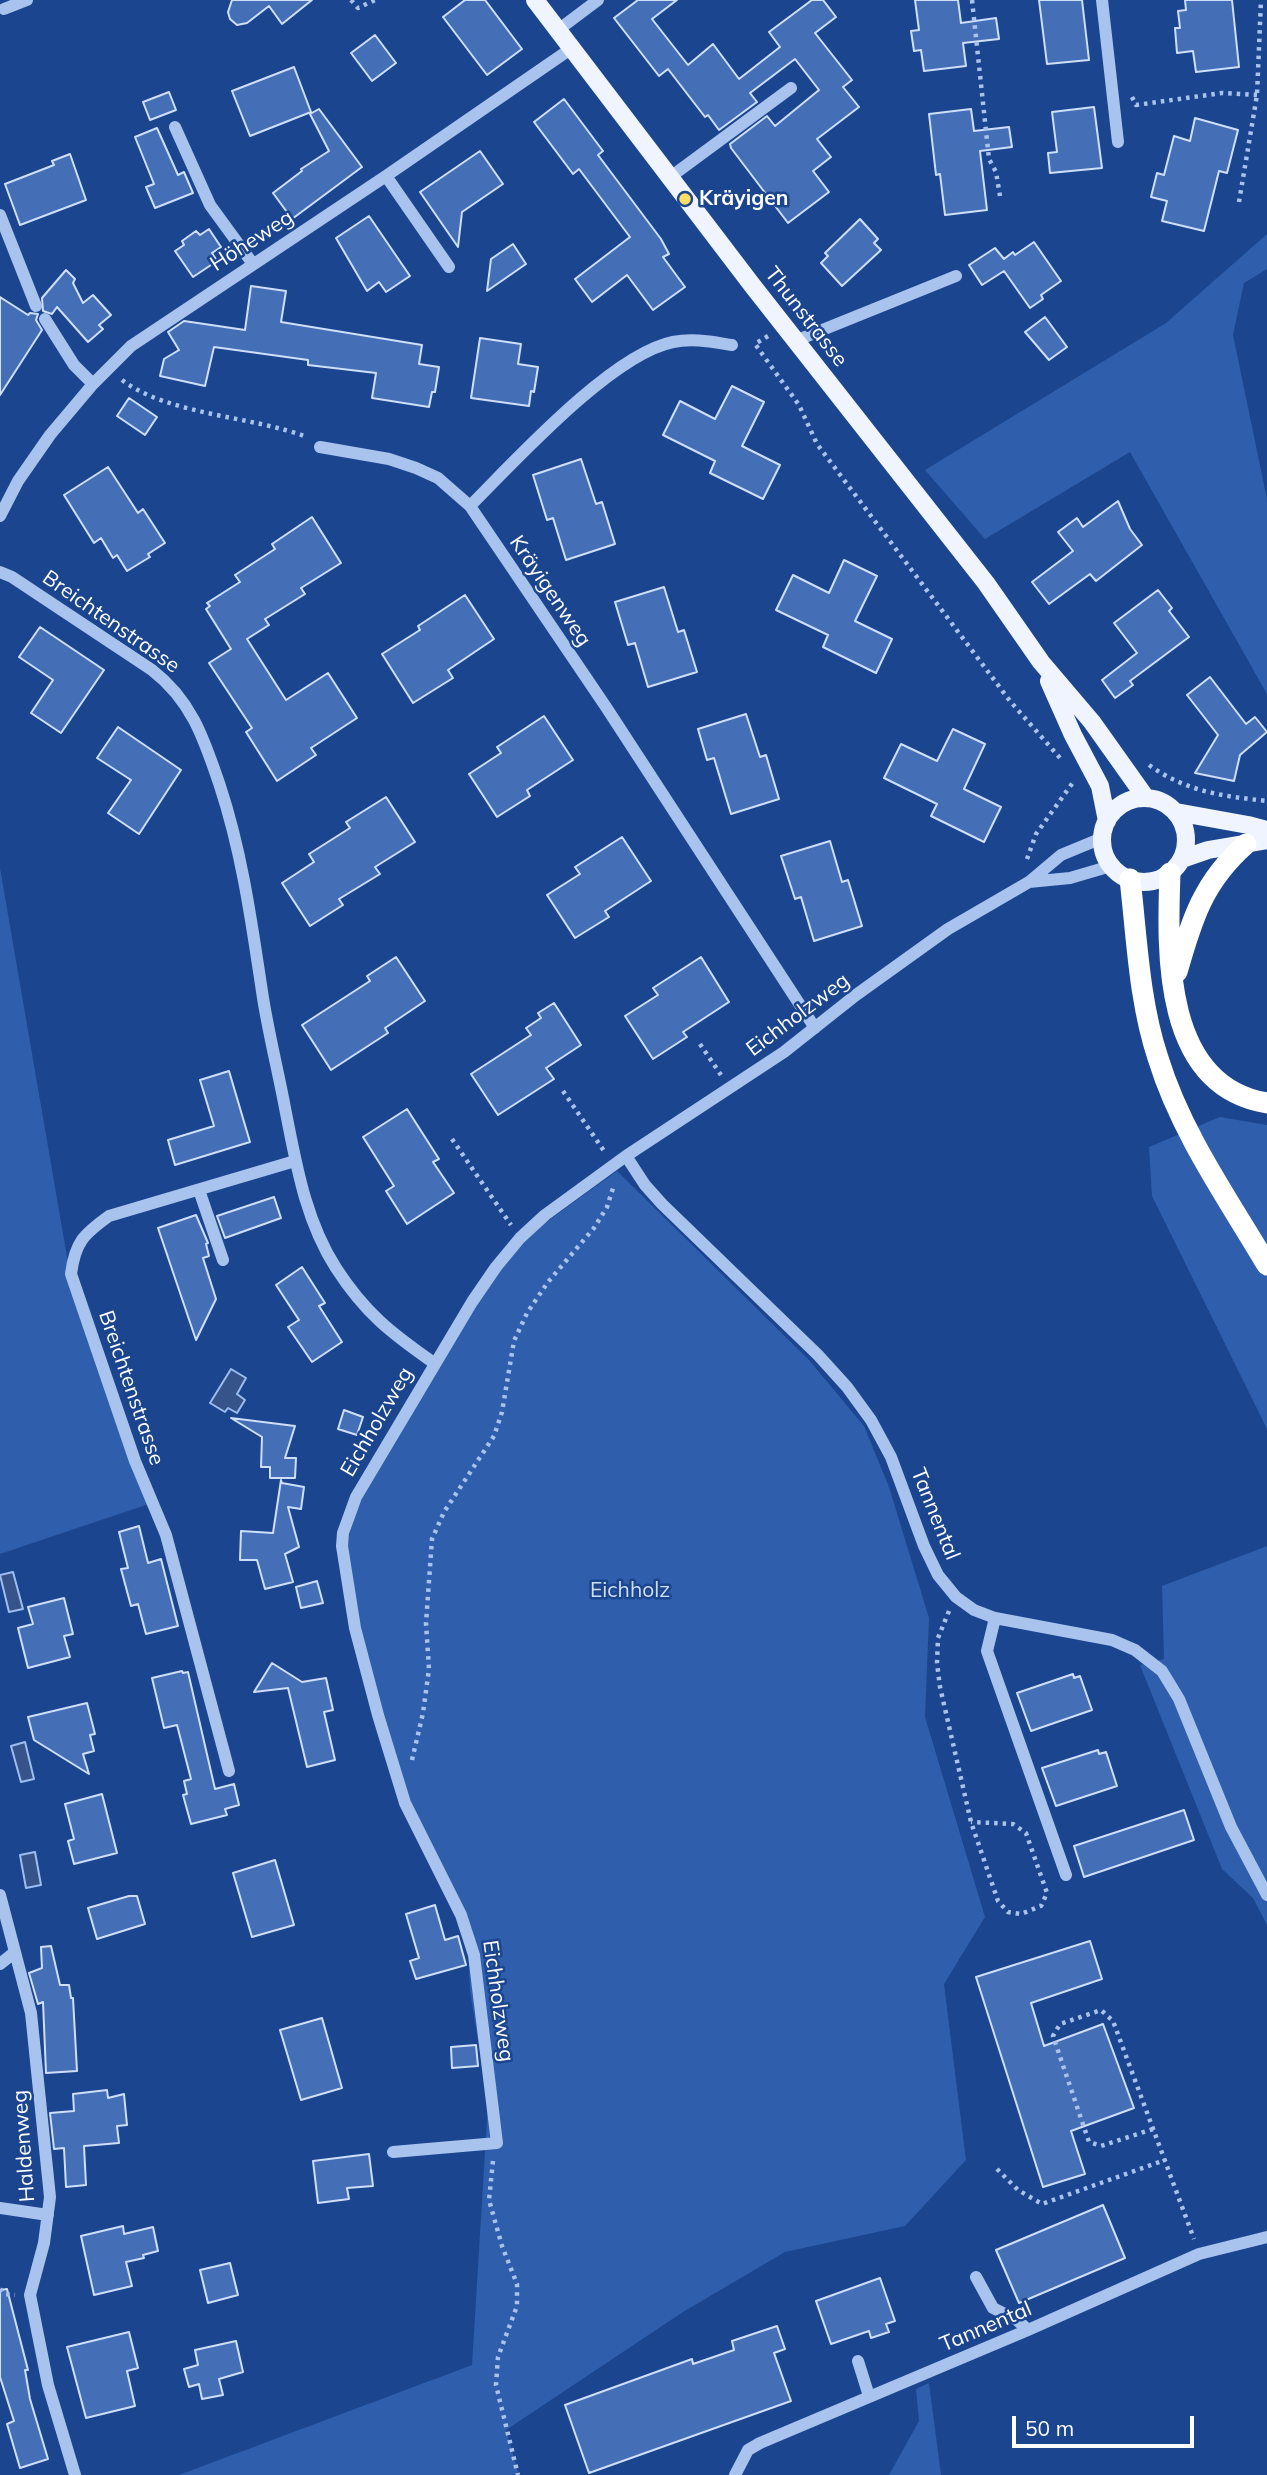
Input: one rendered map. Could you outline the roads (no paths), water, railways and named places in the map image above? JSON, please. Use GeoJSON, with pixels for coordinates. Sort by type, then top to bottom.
{"type":"FeatureCollection","features":[{"type":"Feature","properties":{"kind":"highway"},"geometry":{"type":"LineString","coordinates":[[1174,985],[1188,934],[1203,898],[1221,868],[1257,842]]}},
{"type":"Feature","properties":{"kind":"highway"},"geometry":{"type":"LineString","coordinates":[[1176,866],[1168,933],[1181,1026],[1189,1046],[1201,1064],[1216,1079],[1235,1093],[1267,1103]]}},
{"type":"Feature","properties":{"kind":"highway"},"geometry":{"type":"LineString","coordinates":[[1130,879],[1143,989],[1158,1059],[1172,1098],[1197,1146],[1267,1265]]}},
{"type":"Feature","properties":{"kind":"main road","name":"Thunstrasse"},"geometry":{"type":"LineString","coordinates":[[535,0],[795,341],[986,583],[1041,662],[1092,722],[1146,798]]}},
{"type":"Feature","properties":{"kind":"main road","name":"Thunstrasse"},"geometry":{"type":"LineString","coordinates":[[1041,662],[1073,735],[1100,786],[1105,829]]}},
{"type":"Feature","properties":{"kind":"main road"},"geometry":{"type":"LineString","coordinates":[[1176,866],[1186,847],[1183,822],[1176,812],[1167,804],[1146,798],[1130,800],[1117,808],[1105,829],[1106,858],[1111,866],[1130,879],[1144,882],[1158,880],[1176,866],[1208,850],[1257,842]]}},
{"type":"Feature","properties":{"kind":"main road"},"geometry":{"type":"LineString","coordinates":[[1176,812],[1267,830]]}},
{"type":"Feature","properties":{"kind":"street"},"geometry":{"type":"LineString","coordinates":[[4,9],[27,0]]}},
{"type":"Feature","properties":{"kind":"street"},"geometry":{"type":"LineString","coordinates":[[558,30],[598,0]]}},
{"type":"Feature","properties":{"kind":"street"},"geometry":{"type":"LineString","coordinates":[[1102,0],[1118,142]]}},
{"type":"Feature","properties":{"kind":"street","name":"Höheweg"},"geometry":{"type":"LineString","coordinates":[[0,516],[34,456],[93,384],[148,333],[386,176],[572,48]]}},
{"type":"Feature","properties":{"kind":"street"},"geometry":{"type":"LineString","coordinates":[[669,178],[790,88]]}},
{"type":"Feature","properties":{"kind":"street"},"geometry":{"type":"LineString","coordinates":[[175,127],[210,205],[253,264]]}},
{"type":"Feature","properties":{"kind":"street"},"geometry":{"type":"LineString","coordinates":[[386,176],[449,267]]}},
{"type":"Feature","properties":{"kind":"street"},"geometry":{"type":"LineString","coordinates":[[0,215],[36,306]]}},
{"type":"Feature","properties":{"kind":"street"},"geometry":{"type":"LineString","coordinates":[[795,341],[956,276]]}},
{"type":"Feature","properties":{"kind":"street"},"geometry":{"type":"LineString","coordinates":[[45,319],[74,365],[93,384]]}},
{"type":"Feature","properties":{"kind":"street"},"geometry":{"type":"LineString","coordinates":[[470,506],[536,440],[604,379],[646,351],[682,341],[701,340],[732,345]]}},
{"type":"Feature","properties":{"kind":"street","name":"Kräyigenweg"},"geometry":{"type":"LineString","coordinates":[[320,447],[389,459],[416,468],[438,478],[470,506],[606,707],[815,1028]]}},
{"type":"Feature","properties":{"kind":"street","name":"Breichtenstrasse"},"geometry":{"type":"LineString","coordinates":[[0,572],[12,577],[171,684],[183,699],[196,723],[230,816],[246,879],[264,1001],[305,1200],[335,1267],[373,1317],[434,1363]]}},
{"type":"Feature","properties":{"kind":"street","name":"Eichholzweg"},"geometry":{"type":"LineString","coordinates":[[393,2152],[497,2143],[474,1955],[468,1932],[402,1792],[355,1628],[343,1561],[343,1533],[356,1497],[434,1363],[496,1267],[520,1238],[545,1215],[626,1156],[730,1089],[948,929],[1026,883],[1061,855],[1105,829]]}},
{"type":"Feature","properties":{"kind":"street","name":"Eichholzweg"},"geometry":{"type":"LineString","coordinates":[[1026,883],[1070,878],[1111,866]]}},
{"type":"Feature","properties":{"kind":"street","name":"Tannental"},"geometry":{"type":"LineString","coordinates":[[626,1156],[645,1185],[662,1204],[818,1355],[871,1420],[891,1457],[924,1546],[938,1575],[956,1597],[974,1610],[995,1618],[1112,1640],[1135,1650],[1162,1671],[1179,1699],[1231,1828],[1267,1895]]}},
{"type":"Feature","properties":{"kind":"street","name":"Breichtenstrasse"},"geometry":{"type":"LineString","coordinates":[[229,1771],[166,1535],[135,1461],[72,1273],[74,1251],[88,1231],[109,1216],[295,1161]]}},
{"type":"Feature","properties":{"kind":"street"},"geometry":{"type":"LineString","coordinates":[[199,1190],[223,1260]]}},
{"type":"Feature","properties":{"kind":"street"},"geometry":{"type":"LineString","coordinates":[[995,1618],[987,1651],[1066,1875]]}},
{"type":"Feature","properties":{"kind":"street","name":"Haldenweg"},"geometry":{"type":"LineString","coordinates":[[0,1895],[31,2013],[50,2197],[44,2243],[30,2295],[48,2385],[75,2475]]}},
{"type":"Feature","properties":{"kind":"street"},"geometry":{"type":"LineString","coordinates":[[0,1964],[15,1952]]}},
{"type":"Feature","properties":{"kind":"street"},"geometry":{"type":"LineString","coordinates":[[0,2208],[48,2215]]}},
{"type":"Feature","properties":{"kind":"street","name":"Tannental"},"geometry":{"type":"LineString","coordinates":[[735,2475],[748,2450],[760,2443],[1028,2330],[1199,2254],[1267,2237]]}},
{"type":"Feature","properties":{"kind":"street"},"geometry":{"type":"LineString","coordinates":[[976,2277],[993,2308],[1017,2320],[1028,2330]]}},
{"type":"Feature","properties":{"kind":"street"},"geometry":{"type":"LineString","coordinates":[[858,2361],[869,2396]]}},
{"type":"Feature","properties":{"kind":"place","name":"Kräyigen"},"geometry":{"type":"Point","coordinates":[685,199]}},
{"type":"Feature","properties":{"kind":"park label","name":"Eichholz"},"geometry":{"type":"Point","coordinates":[630,1591]}}]}
